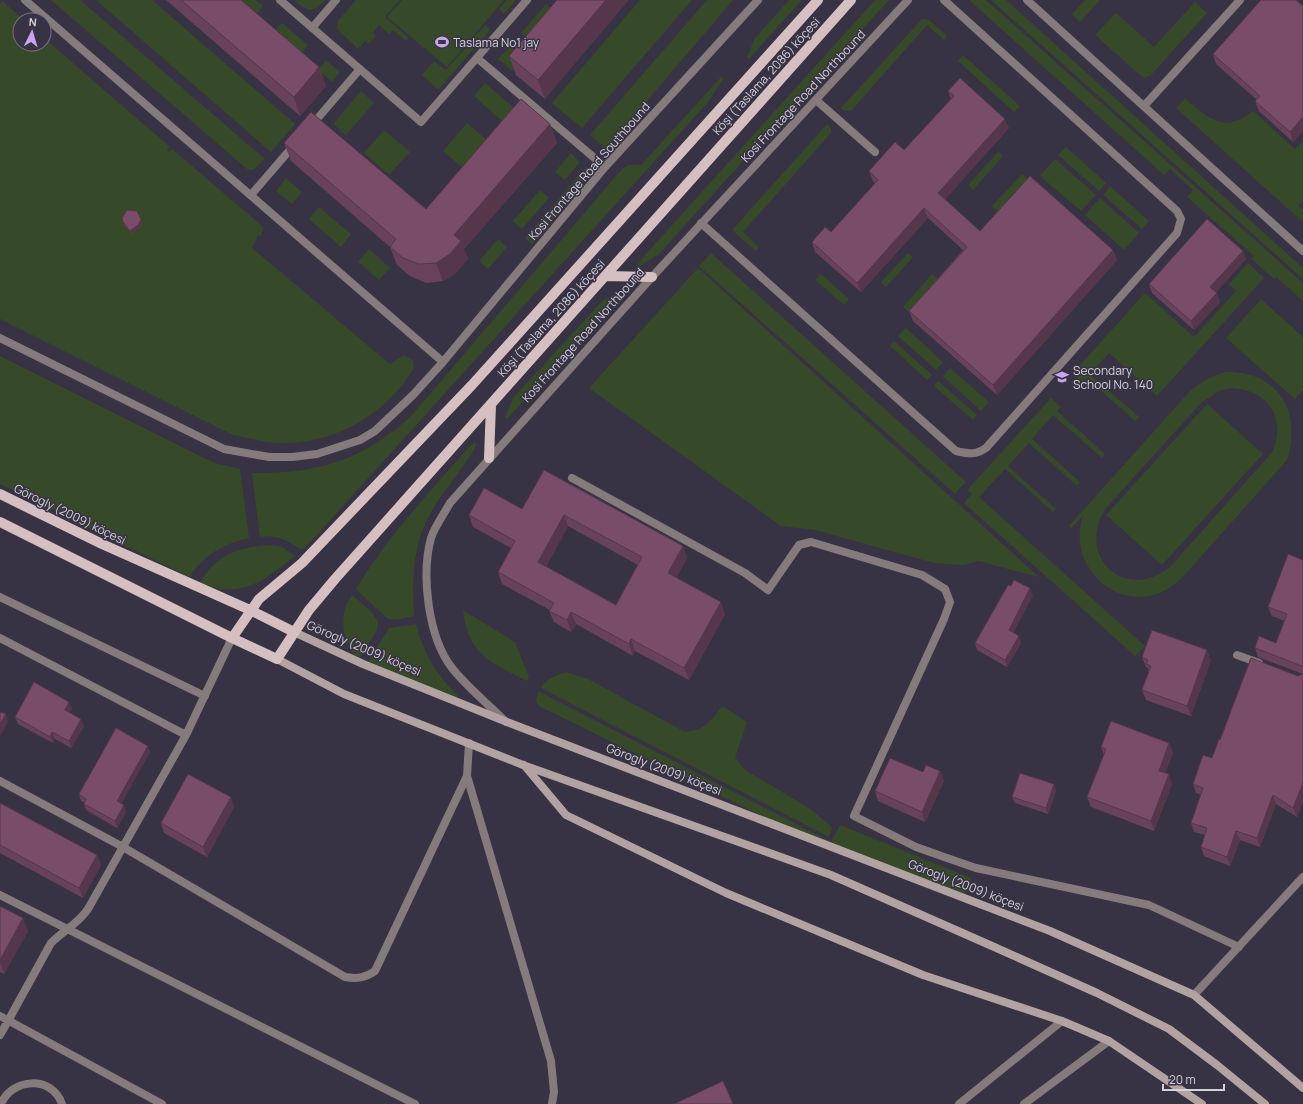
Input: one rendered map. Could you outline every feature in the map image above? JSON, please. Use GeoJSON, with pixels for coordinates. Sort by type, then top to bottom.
{"type":"FeatureCollection","features":[{"type":"Feature","properties":{"kind":"main road","name":"Köşi (Taslama, 2086) köçesi"},"geometry":{"type":"LineString","coordinates":[[232,638],[259,599],[297,568],[472,385],[818,0]]}},
{"type":"Feature","properties":{"kind":"main road","name":"Köşi (Taslama, 2086) köçesi"},"geometry":{"type":"LineString","coordinates":[[277,659],[309,610],[335,579],[607,276],[851,0]]}},
{"type":"Feature","properties":{"kind":"main road"},"geometry":{"type":"LineString","coordinates":[[607,276],[652,277]]}},
{"type":"Feature","properties":{"kind":"main road"},"geometry":{"type":"LineString","coordinates":[[488,458],[491,405]]}},
{"type":"Feature","properties":{"kind":"main road","name":"Görogly (2009) köçesi"},"geometry":{"type":"LineString","coordinates":[[0,494],[102,544],[250,610],[363,664],[507,722],[1050,931],[1194,995],[1303,1088]]}},
{"type":"Feature","properties":{"kind":"main road"},"geometry":{"type":"LineString","coordinates":[[0,522],[277,659],[344,694],[523,765],[831,875],[1097,993],[1169,1029],[1265,1104]]}},
{"type":"Feature","properties":{"kind":"main road"},"geometry":{"type":"LineString","coordinates":[[523,765],[566,815],[719,889],[923,975],[1062,1021],[1109,1041],[1202,1104]]}},
{"type":"Feature","properties":{"kind":"street"},"geometry":{"type":"LineString","coordinates":[[24,0],[443,362]]}},
{"type":"Feature","properties":{"kind":"street"},"geometry":{"type":"LineString","coordinates":[[280,0],[421,122],[527,0]]}},
{"type":"Feature","properties":{"kind":"street"},"geometry":{"type":"LineString","coordinates":[[312,28],[336,0]]}},
{"type":"Feature","properties":{"kind":"street","name":"Kosi Frontage Road Southbound"},"geometry":{"type":"LineString","coordinates":[[0,338],[224,449],[269,457],[292,457],[317,454],[360,440],[375,431],[443,362],[605,167],[758,0]]}},
{"type":"Feature","properties":{"kind":"street","name":"Kosi Frontage Road Northbound"},"geometry":{"type":"LineString","coordinates":[[507,722],[451,668],[439,644],[431,618],[426,586],[427,559],[432,537],[450,503],[488,458],[701,223],[908,0]]}},
{"type":"Feature","properties":{"kind":"street"},"geometry":{"type":"LineString","coordinates":[[701,223],[956,451],[973,454],[986,448],[1177,233],[1181,219],[1177,210],[944,0]]}},
{"type":"Feature","properties":{"kind":"street"},"geometry":{"type":"LineString","coordinates":[[1027,0],[1303,251]]}},
{"type":"Feature","properties":{"kind":"street"},"geometry":{"type":"LineString","coordinates":[[1144,106],[1240,0]]}},
{"type":"Feature","properties":{"kind":"street"},"geometry":{"type":"LineString","coordinates":[[477,58],[605,167]]}},
{"type":"Feature","properties":{"kind":"street"},"geometry":{"type":"LineString","coordinates":[[251,195],[360,69]]}},
{"type":"Feature","properties":{"kind":"street"},"geometry":{"type":"LineString","coordinates":[[816,100],[875,152]]}},
{"type":"Feature","properties":{"kind":"street"},"geometry":{"type":"LineString","coordinates":[[572,478],[745,573],[768,590],[799,545],[811,542],[922,575],[945,588],[950,602],[944,619],[854,816],[916,847],[946,858],[976,868],[1149,906],[1239,947]]}},
{"type":"Feature","properties":{"kind":"street"},"geometry":{"type":"LineString","coordinates":[[0,596],[205,696]]}},
{"type":"Feature","properties":{"kind":"street"},"geometry":{"type":"LineString","coordinates":[[0,638],[186,735]]}},
{"type":"Feature","properties":{"kind":"street"},"geometry":{"type":"LineString","coordinates":[[0,1035],[51,944],[68,928],[81,919],[186,735],[232,638]]}},
{"type":"Feature","properties":{"kind":"street"},"geometry":{"type":"LineString","coordinates":[[1237,655],[1266,666]]}},
{"type":"Feature","properties":{"kind":"street"},"geometry":{"type":"LineString","coordinates":[[0,781],[123,847],[345,977],[356,979],[366,977],[375,972],[467,776],[470,743]]}},
{"type":"Feature","properties":{"kind":"street"},"geometry":{"type":"LineString","coordinates":[[467,776],[551,1061],[554,1092],[552,1104]]}},
{"type":"Feature","properties":{"kind":"street"},"geometry":{"type":"LineString","coordinates":[[1194,995],[1303,876]]}},
{"type":"Feature","properties":{"kind":"street"},"geometry":{"type":"LineString","coordinates":[[0,895],[415,1104]]}},
{"type":"Feature","properties":{"kind":"street"},"geometry":{"type":"LineString","coordinates":[[0,1016],[162,1104]]}},
{"type":"Feature","properties":{"kind":"street"},"geometry":{"type":"LineString","coordinates":[[959,1104],[1062,1021]]}},
{"type":"Feature","properties":{"kind":"street"},"geometry":{"type":"LineString","coordinates":[[1024,1104],[1109,1041]]}},
{"type":"Feature","properties":{"kind":"street"},"geometry":{"type":"LineString","coordinates":[[1,1100],[10,1090],[18,1085],[38,1083],[56,1093],[62,1104]]}},
{"type":"Feature","properties":{"kind":"green space"},"geometry":{"type":"Polygon","coordinates":[[[51,0],[80,0],[265,159],[253,170],[247,169],[51,0]]]}},
{"type":"Feature","properties":{"kind":"green space"},"geometry":{"type":"Polygon","coordinates":[[[96,0],[152,0],[295,124],[271,152],[96,0]]]}},
{"type":"Feature","properties":{"kind":"green space"},"geometry":{"type":"Polygon","coordinates":[[[237,0],[256,0],[263,6],[255,16],[237,0]]]}},
{"type":"Feature","properties":{"kind":"green space"},"geometry":{"type":"Polygon","coordinates":[[[294,0],[325,0],[313,9],[306,9],[294,0]]]}},
{"type":"Feature","properties":{"kind":"green space"},"geometry":{"type":"Polygon","coordinates":[[[356,0],[400,0],[385,17],[409,38],[406,41],[393,30],[389,34],[379,25],[373,33],[376,36],[369,44],[365,41],[358,49],[337,29],[338,21],[356,0]]]}},
{"type":"Feature","properties":{"kind":"green space","name":"Taslama No1 jay"},"geometry":{"type":"Polygon","coordinates":[[[402,0],[504,0],[447,67],[387,17],[402,0]]]}},
{"type":"Feature","properties":{"kind":"green space"},"geometry":{"type":"Polygon","coordinates":[[[507,0],[516,0],[504,14],[499,9],[507,0]]]}},
{"type":"Feature","properties":{"kind":"green space"},"geometry":{"type":"Polygon","coordinates":[[[640,0],[692,0],[582,128],[552,103],[640,0]]]}},
{"type":"Feature","properties":{"kind":"green space"},"geometry":{"type":"Polygon","coordinates":[[[707,0],[733,0],[606,149],[590,135],[707,0]]]}},
{"type":"Feature","properties":{"kind":"green space"},"geometry":{"type":"Polygon","coordinates":[[[789,0],[802,0],[749,59],[747,57],[755,38],[789,0]]]}},
{"type":"Feature","properties":{"kind":"green space"},"geometry":{"type":"Polygon","coordinates":[[[875,0],[889,0],[659,254],[638,267],[637,266],[645,255],[875,0]]]}},
{"type":"Feature","properties":{"kind":"green space"},"geometry":{"type":"Polygon","coordinates":[[[969,0],[986,0],[1303,283],[1303,301],[1276,277],[1274,279],[1251,259],[1254,256],[1187,197],[1193,190],[1170,169],[1164,175],[969,0]]]}},
{"type":"Feature","properties":{"kind":"green space"},"geometry":{"type":"Polygon","coordinates":[[[991,0],[1006,0],[1303,268],[1303,279],[991,0]]]}},
{"type":"Feature","properties":{"kind":"green space"},"geometry":{"type":"Polygon","coordinates":[[[1085,0],[1100,0],[1080,22],[1072,14],[1085,0]]]}},
{"type":"Feature","properties":{"kind":"green space"},"geometry":{"type":"Polygon","coordinates":[[[2,1],[15,12],[12,12],[12,52],[52,52],[52,45],[170,147],[167,150],[169,152],[172,149],[261,225],[263,228],[261,237],[258,235],[252,248],[390,364],[404,355],[413,360],[414,368],[387,402],[370,416],[351,427],[310,441],[288,443],[266,442],[233,435],[0,319],[0,4],[2,1]]]}},
{"type":"Feature","properties":{"kind":"green space"},"geometry":{"type":"Polygon","coordinates":[[[1195,2],[1207,13],[1151,75],[1145,78],[1095,35],[1116,13],[1154,47],[1195,2]]]}},
{"type":"Feature","properties":{"kind":"green space"},"geometry":{"type":"Polygon","coordinates":[[[546,4],[560,16],[535,45],[521,33],[546,4]]]}},
{"type":"Feature","properties":{"kind":"green space"},"geometry":{"type":"Polygon","coordinates":[[[922,19],[929,20],[947,36],[944,40],[927,25],[852,110],[845,111],[841,108],[922,19]]]}},
{"type":"Feature","properties":{"kind":"green space"},"geometry":{"type":"Polygon","coordinates":[[[282,23],[308,45],[300,55],[274,32],[282,23]]]}},
{"type":"Feature","properties":{"kind":"green space"},"geometry":{"type":"Polygon","coordinates":[[[485,25],[491,29],[438,90],[422,75],[434,61],[446,70],[485,25]]]}},
{"type":"Feature","properties":{"kind":"green space"},"geometry":{"type":"Polygon","coordinates":[[[510,47],[523,58],[512,71],[498,59],[510,47]]]}},
{"type":"Feature","properties":{"kind":"green space"},"geometry":{"type":"Polygon","coordinates":[[[963,55],[1020,106],[1014,112],[958,61],[963,55]]]}},
{"type":"Feature","properties":{"kind":"green space"},"geometry":{"type":"Polygon","coordinates":[[[326,60],[340,72],[332,82],[318,70],[326,60]]]}},
{"type":"Feature","properties":{"kind":"green space"},"geometry":{"type":"Polygon","coordinates":[[[722,76],[723,79],[708,102],[302,550],[277,537],[260,537],[252,473],[298,471],[339,461],[376,443],[412,415],[622,169],[629,165],[641,165],[722,76]]]}},
{"type":"Feature","properties":{"kind":"green space"},"geometry":{"type":"Polygon","coordinates":[[[485,83],[515,109],[503,122],[474,96],[485,83]]]}},
{"type":"Feature","properties":{"kind":"green space"},"geometry":{"type":"Polygon","coordinates":[[[361,91],[374,103],[346,135],[333,124],[361,91]]]}},
{"type":"Feature","properties":{"kind":"green space"},"geometry":{"type":"Polygon","coordinates":[[[1185,98],[1209,117],[1225,123],[1233,122],[1253,111],[1295,149],[1303,141],[1303,201],[1298,206],[1303,210],[1303,222],[1176,108],[1185,98]]]}},
{"type":"Feature","properties":{"kind":"green space"},"geometry":{"type":"Polygon","coordinates":[[[467,123],[489,142],[465,170],[443,151],[467,123]]]}},
{"type":"Feature","properties":{"kind":"green space"},"geometry":{"type":"Polygon","coordinates":[[[827,124],[831,128],[831,133],[743,232],[759,247],[756,251],[732,230],[827,124]]]}},
{"type":"Feature","properties":{"kind":"green space"},"geometry":{"type":"Polygon","coordinates":[[[384,130],[410,152],[389,175],[364,153],[384,130]]]}},
{"type":"Feature","properties":{"kind":"green space"},"geometry":{"type":"Polygon","coordinates":[[[1066,147],[1106,183],[1099,191],[1058,155],[1066,147]]]}},
{"type":"Feature","properties":{"kind":"green space"},"geometry":{"type":"Polygon","coordinates":[[[998,152],[1003,156],[973,190],[968,185],[998,152]]]}},
{"type":"Feature","properties":{"kind":"green space"},"geometry":{"type":"Polygon","coordinates":[[[571,153],[580,162],[565,180],[555,172],[571,153]]]}},
{"type":"Feature","properties":{"kind":"green space"},"geometry":{"type":"Polygon","coordinates":[[[1055,159],[1096,195],[1081,211],[1040,176],[1055,159]]]}},
{"type":"Feature","properties":{"kind":"green space"},"geometry":{"type":"Polygon","coordinates":[[[586,167],[589,172],[587,179],[532,244],[525,238],[586,167]]]}},
{"type":"Feature","properties":{"kind":"green space"},"geometry":{"type":"Polygon","coordinates":[[[1022,174],[1029,180],[999,213],[992,206],[1022,174]]]}},
{"type":"Feature","properties":{"kind":"green space"},"geometry":{"type":"Polygon","coordinates":[[[286,178],[302,192],[292,204],[276,191],[286,178]]]}},
{"type":"Feature","properties":{"kind":"green space"},"geometry":{"type":"Polygon","coordinates":[[[1110,186],[1149,221],[1142,229],[1103,195],[1110,186]]]}},
{"type":"Feature","properties":{"kind":"green space"},"geometry":{"type":"Polygon","coordinates":[[[540,190],[549,198],[522,229],[513,221],[540,190]]]}},
{"type":"Feature","properties":{"kind":"green space"},"geometry":{"type":"Polygon","coordinates":[[[1100,198],[1139,233],[1124,250],[1085,215],[1100,198]]]}},
{"type":"Feature","properties":{"kind":"green space"},"geometry":{"type":"Polygon","coordinates":[[[319,207],[351,234],[341,247],[309,219],[319,207]]]}},
{"type":"Feature","properties":{"kind":"green space"},"geometry":{"type":"Polygon","coordinates":[[[498,239],[507,247],[488,269],[479,261],[498,239]]]}},
{"type":"Feature","properties":{"kind":"green space"},"geometry":{"type":"Polygon","coordinates":[[[369,249],[390,268],[379,280],[358,262],[369,249]]]}},
{"type":"Feature","properties":{"kind":"green space"},"geometry":{"type":"Polygon","coordinates":[[[711,253],[966,482],[955,494],[699,266],[711,253]]]}},
{"type":"Feature","properties":{"kind":"green space"},"geometry":{"type":"Polygon","coordinates":[[[908,253],[913,257],[886,287],[881,282],[908,253]]]}},
{"type":"Feature","properties":{"kind":"green space"},"geometry":{"type":"Polygon","coordinates":[[[1248,263],[1264,278],[1157,396],[1109,353],[1090,374],[1139,417],[1135,421],[1087,378],[1082,383],[1072,374],[1145,293],[1194,337],[1236,291],[1229,284],[1248,263]]]}},
{"type":"Feature","properties":{"kind":"green space"},"geometry":{"type":"Polygon","coordinates":[[[698,268],[1039,577],[978,561],[964,565],[934,563],[815,530],[781,526],[589,388],[698,268]]]}},
{"type":"Feature","properties":{"kind":"green space"},"geometry":{"type":"Polygon","coordinates":[[[821,274],[849,299],[844,305],[815,280],[821,274]]]}},
{"type":"Feature","properties":{"kind":"green space"},"geometry":{"type":"Polygon","coordinates":[[[932,274],[939,280],[910,313],[903,307],[932,274]]]}},
{"type":"Feature","properties":{"kind":"green space"},"geometry":{"type":"Polygon","coordinates":[[[617,294],[620,296],[507,419],[505,417],[513,398],[603,300],[617,294]]]}},
{"type":"Feature","properties":{"kind":"green space"},"geometry":{"type":"Polygon","coordinates":[[[1261,299],[1303,337],[1303,390],[1295,399],[1226,338],[1261,299]]]}},
{"type":"Feature","properties":{"kind":"green space"},"geometry":{"type":"Polygon","coordinates":[[[906,328],[943,362],[936,370],[898,336],[906,328]]]}},
{"type":"Feature","properties":{"kind":"green space"},"geometry":{"type":"Polygon","coordinates":[[[894,341],[932,375],[927,380],[890,346],[894,341]]]}},
{"type":"Feature","properties":{"kind":"green space"},"geometry":{"type":"Polygon","coordinates":[[[0,356],[204,458],[218,464],[240,469],[249,538],[223,547],[215,552],[201,562],[189,577],[0,484],[0,356]]]}},
{"type":"Feature","properties":{"kind":"green space"},"geometry":{"type":"Polygon","coordinates":[[[950,368],[989,402],[981,411],[943,376],[950,368]]]}},
{"type":"Feature","properties":{"kind":"green space"},"geometry":{"type":"Polygon","coordinates":[[[1225,372],[1243,373],[1259,378],[1272,386],[1282,397],[1288,410],[1291,425],[1291,442],[1287,460],[1183,577],[1167,589],[1154,595],[1133,597],[1118,593],[1104,585],[1085,561],[1081,547],[1080,532],[1083,516],[1071,528],[1069,526],[1190,391],[1206,380],[1225,372]],[[1232,388],[1221,390],[1202,402],[1106,508],[1098,526],[1096,543],[1101,558],[1110,570],[1123,577],[1138,580],[1154,576],[1171,566],[1273,451],[1277,427],[1271,408],[1264,400],[1245,390],[1232,388]]]}},
{"type":"Feature","properties":{"kind":"green space"},"geometry":{"type":"Polygon","coordinates":[[[938,381],[977,415],[973,420],[934,386],[938,381]]]}},
{"type":"Feature","properties":{"kind":"green space"},"geometry":{"type":"Polygon","coordinates":[[[1051,398],[1061,407],[1057,411],[1105,454],[1102,458],[1053,415],[1032,439],[1080,482],[1077,486],[1029,443],[1008,466],[1056,509],[1053,512],[1005,469],[979,497],[1145,646],[1135,656],[964,503],[972,494],[967,490],[1051,398]]]}},
{"type":"Feature","properties":{"kind":"green space"},"geometry":{"type":"Polygon","coordinates":[[[1207,404],[1263,454],[1162,565],[1106,515],[1207,404]]]}},
{"type":"Feature","properties":{"kind":"green space"},"geometry":{"type":"Polygon","coordinates":[[[475,442],[476,446],[471,455],[441,497],[424,526],[416,551],[414,564],[414,616],[389,619],[356,589],[381,551],[395,533],[438,482],[475,442]]]}},
{"type":"Feature","properties":{"kind":"green space"},"geometry":{"type":"Polygon","coordinates":[[[272,545],[282,547],[295,556],[262,580],[240,589],[215,588],[200,583],[214,565],[222,558],[240,550],[272,545]]]}},
{"type":"Feature","properties":{"kind":"green space"},"geometry":{"type":"Polygon","coordinates":[[[352,595],[371,611],[378,622],[377,630],[360,657],[355,655],[350,650],[347,644],[343,622],[345,609],[352,595]]]}},
{"type":"Feature","properties":{"kind":"green space"},"geometry":{"type":"Polygon","coordinates":[[[463,610],[515,642],[529,677],[527,681],[503,669],[483,656],[470,638],[463,610]]]}},
{"type":"Feature","properties":{"kind":"green space"},"geometry":{"type":"Polygon","coordinates":[[[416,624],[422,644],[431,662],[449,687],[457,695],[457,698],[367,664],[389,628],[416,624]]]}},
{"type":"Feature","properties":{"kind":"green space"},"geometry":{"type":"Polygon","coordinates":[[[566,672],[588,679],[685,732],[702,727],[714,717],[722,706],[747,722],[735,758],[745,770],[809,808],[832,827],[829,837],[541,688],[552,678],[566,672]]]}},
{"type":"Feature","properties":{"kind":"green space"},"geometry":{"type":"Polygon","coordinates":[[[538,691],[831,842],[840,825],[971,878],[964,896],[778,824],[539,706],[536,702],[538,691]]]}},
{"type":"Feature","properties":{"kind":"building"},"geometry":{"type":"Polygon","coordinates":[[[181,0],[241,0],[319,67],[294,97],[181,0]]]}},
{"type":"Feature","properties":{"kind":"building"},"geometry":{"type":"Polygon","coordinates":[[[557,0],[606,0],[538,80],[509,56],[557,0]]]}},
{"type":"Feature","properties":{"kind":"building"},"geometry":{"type":"Polygon","coordinates":[[[1261,0],[1296,0],[1303,6],[1303,117],[1290,132],[1255,101],[1260,96],[1213,54],[1261,0]]]}},
{"type":"Feature","properties":{"kind":"building"},"geometry":{"type":"Polygon","coordinates":[[[960,78],[1005,119],[938,193],[980,231],[1030,176],[1113,250],[993,385],[909,311],[967,247],[924,208],[857,283],[812,242],[825,227],[831,232],[878,180],[869,171],[895,142],[904,150],[954,96],[948,91],[960,78]]]}},
{"type":"Feature","properties":{"kind":"building"},"geometry":{"type":"Polygon","coordinates":[[[521,99],[550,124],[454,235],[461,241],[450,254],[436,263],[419,264],[403,258],[390,247],[396,239],[284,143],[311,112],[426,209],[521,99]]]}},
{"type":"Feature","properties":{"kind":"building"},"geometry":{"type":"Polygon","coordinates":[[[127,210],[137,211],[141,219],[139,224],[130,231],[123,222],[122,218],[127,210]]]}},
{"type":"Feature","properties":{"kind":"building"},"geometry":{"type":"Polygon","coordinates":[[[1207,219],[1243,251],[1210,287],[1217,293],[1191,321],[1149,284],[1207,219]]]}},
{"type":"Feature","properties":{"kind":"building"},"geometry":{"type":"Polygon","coordinates":[[[544,470],[683,546],[668,573],[721,602],[684,668],[631,639],[629,644],[571,612],[567,620],[549,611],[554,603],[498,572],[515,541],[469,515],[484,488],[522,509],[544,470]],[[564,515],[538,562],[616,605],[642,557],[564,515]]]}},
{"type":"Feature","properties":{"kind":"building"},"geometry":{"type":"Polygon","coordinates":[[[1288,554],[1303,560],[1303,667],[1255,648],[1259,636],[1276,643],[1287,614],[1268,607],[1288,554]]]}},
{"type":"Feature","properties":{"kind":"building"},"geometry":{"type":"Polygon","coordinates":[[[1014,580],[1030,588],[1009,630],[1019,636],[1005,660],[975,643],[1008,585],[1011,586],[1014,580]]]}},
{"type":"Feature","properties":{"kind":"building"},"geometry":{"type":"Polygon","coordinates":[[[1152,630],[1207,650],[1187,706],[1142,690],[1151,666],[1146,664],[1148,660],[1142,657],[1152,630]]]}},
{"type":"Feature","properties":{"kind":"building"},"geometry":{"type":"Polygon","coordinates":[[[1251,658],[1298,676],[1303,674],[1303,783],[1293,808],[1273,795],[1257,838],[1236,831],[1227,857],[1201,847],[1207,828],[1191,823],[1203,788],[1193,784],[1203,755],[1212,758],[1251,658]]]}},
{"type":"Feature","properties":{"kind":"building"},"geometry":{"type":"Polygon","coordinates":[[[34,682],[69,702],[65,710],[81,719],[69,741],[52,732],[50,737],[15,717],[34,682]]]}},
{"type":"Feature","properties":{"kind":"building"},"geometry":{"type":"Polygon","coordinates":[[[0,712],[6,714],[0,724],[0,712]]]}},
{"type":"Feature","properties":{"kind":"building"},"geometry":{"type":"Polygon","coordinates":[[[1111,721],[1169,743],[1159,771],[1169,774],[1151,821],[1087,797],[1106,749],[1101,747],[1111,721]]]}},
{"type":"Feature","properties":{"kind":"building"},"geometry":{"type":"Polygon","coordinates":[[[116,728],[148,746],[117,801],[124,805],[115,821],[84,804],[86,799],[79,794],[116,728]]]}},
{"type":"Feature","properties":{"kind":"building"},"geometry":{"type":"Polygon","coordinates":[[[890,758],[923,772],[926,765],[940,771],[922,812],[875,791],[890,758]]]}},
{"type":"Feature","properties":{"kind":"building"},"geometry":{"type":"Polygon","coordinates":[[[1020,773],[1054,784],[1046,808],[1012,797],[1020,773]]]}},
{"type":"Feature","properties":{"kind":"building"},"geometry":{"type":"Polygon","coordinates":[[[188,774],[231,797],[203,847],[161,823],[188,774]]]}},
{"type":"Feature","properties":{"kind":"building"},"geometry":{"type":"Polygon","coordinates":[[[0,803],[97,855],[79,888],[0,845],[0,803]]]}},
{"type":"Feature","properties":{"kind":"building"},"geometry":{"type":"Polygon","coordinates":[[[0,906],[23,918],[0,960],[0,906]]]}},
{"type":"Feature","properties":{"kind":"building"},"geometry":{"type":"Polygon","coordinates":[[[723,1081],[733,1104],[674,1104],[723,1081]]]}},
{"type":"Feature","properties":{"kind":"place","name":"Taslama No1 jay"},"geometry":{"type":"Point","coordinates":[442,42]}},
{"type":"Feature","properties":{"kind":"place","name":"Secondary School No. 140"},"geometry":{"type":"Point","coordinates":[1062,377]}}]}
